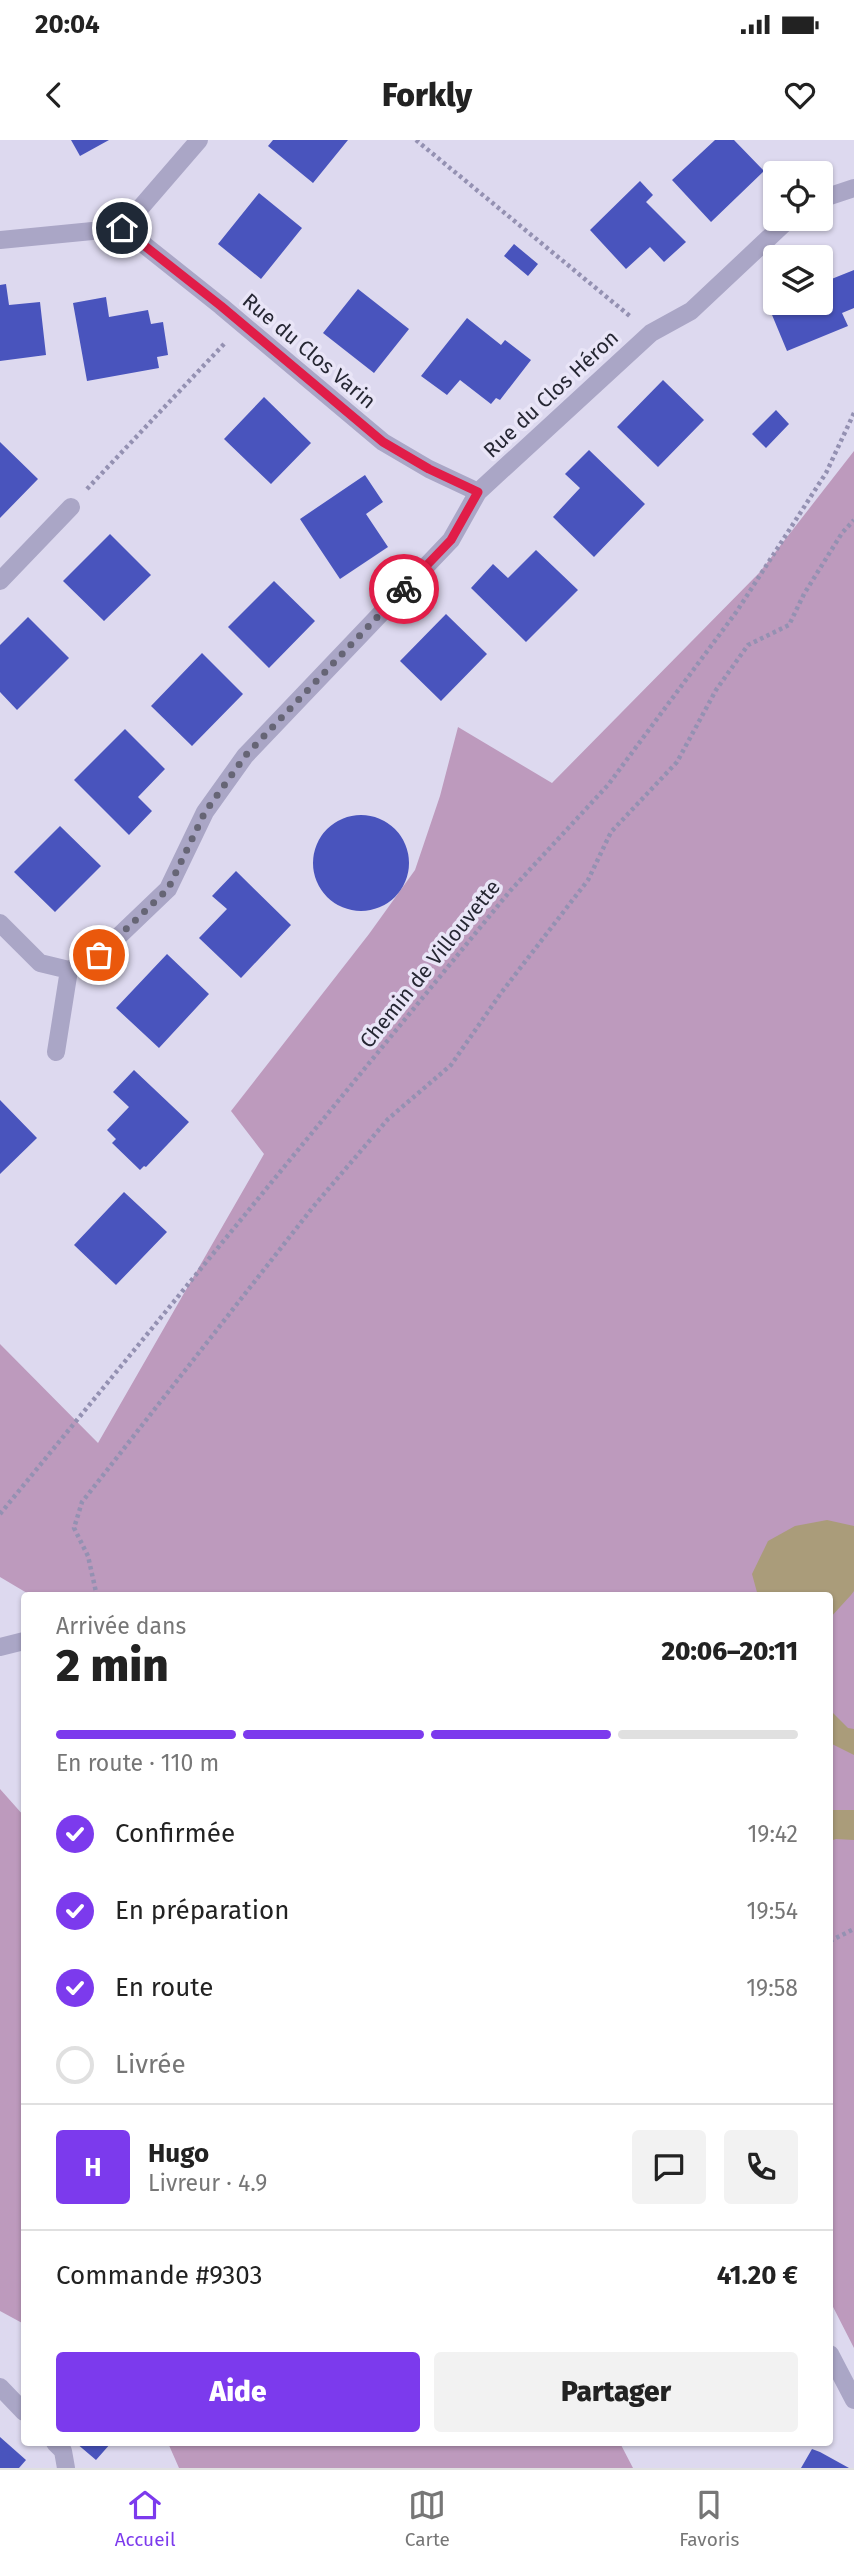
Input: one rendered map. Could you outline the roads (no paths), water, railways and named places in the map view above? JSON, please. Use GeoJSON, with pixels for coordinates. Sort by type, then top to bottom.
{"type":"FeatureCollection","features":[{"type":"Feature","properties":{"kind":"street"},"geometry":{"type":"LineString","coordinates":[[0,240],[122,228],[200,140]]}},
{"type":"Feature","properties":{"kind":"street"},"geometry":{"type":"LineString","coordinates":[[833,195],[854,188]]}},
{"type":"Feature","properties":{"kind":"street","name":"Rue du Clos Varin"},"geometry":{"type":"LineString","coordinates":[[122,228],[243,324],[383,442],[429,469],[478,492]]}},
{"type":"Feature","properties":{"kind":"street","name":"Rue du Clos Héron"},"geometry":{"type":"LineString","coordinates":[[69,970],[99,955],[168,889],[205,812],[246,755],[451,540],[478,492],[651,333],[691,311],[776,231]]}},
{"type":"Feature","properties":{"kind":"street"},"geometry":{"type":"LineString","coordinates":[[0,581],[71,506]]}},
{"type":"Feature","properties":{"kind":"street"},"geometry":{"type":"LineString","coordinates":[[0,923],[40,963],[69,970],[56,1052]]}},
{"type":"Feature","properties":{"kind":"street"},"geometry":{"type":"LineString","coordinates":[[0,1647],[21,1642]]}},
{"type":"Feature","properties":{"kind":"street"},"geometry":{"type":"LineString","coordinates":[[833,2360],[854,2400]]}},
{"type":"Feature","properties":{"kind":"street"},"geometry":{"type":"LineString","coordinates":[[0,2387],[21,2409]]}},
{"type":"Feature","properties":{"kind":"street"},"geometry":{"type":"LineString","coordinates":[[58,2446],[64,2451],[66,2468]]}}]}
